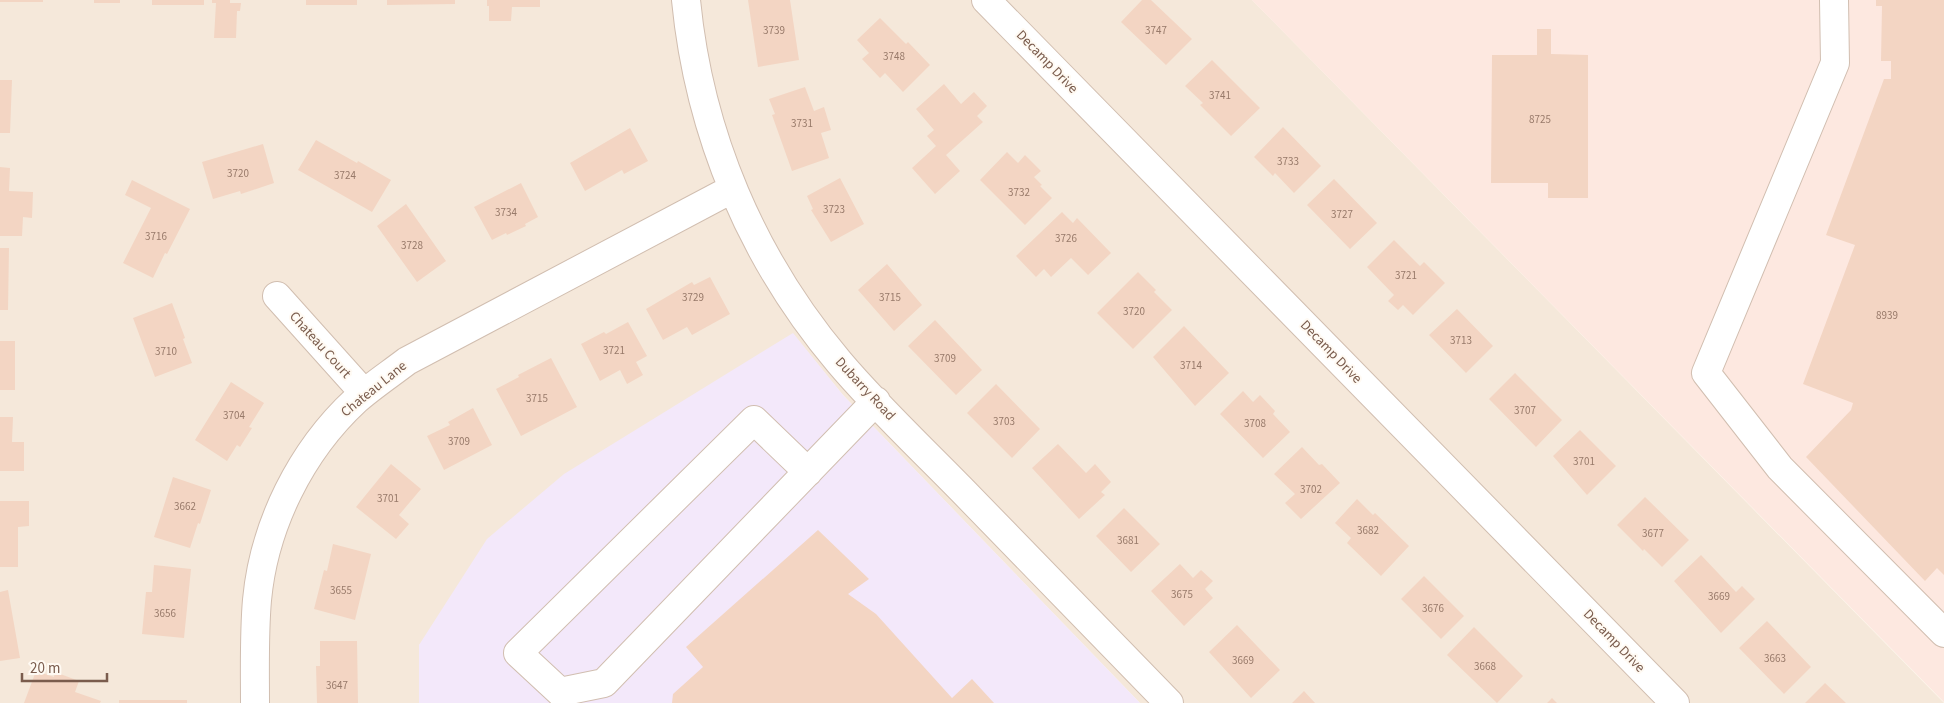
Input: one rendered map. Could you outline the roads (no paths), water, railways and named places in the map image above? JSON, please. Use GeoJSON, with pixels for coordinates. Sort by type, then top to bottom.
{"type":"FeatureCollection","features":[{"type":"Feature","properties":{"kind":"street","name":"Dubarry Road"},"geometry":{"type":"LineString","coordinates":[[686,0],[700,89],[718,153],[754,238],[788,294],[840,363],[876,402],[1169,703]]}},
{"type":"Feature","properties":{"kind":"street","name":"Decamp Drive"},"geometry":{"type":"LineString","coordinates":[[986,0],[1675,703]]}},
{"type":"Feature","properties":{"kind":"street"},"geometry":{"type":"LineString","coordinates":[[1834,0],[1835,63],[1706,373],[1780,468],[1944,633]]}},
{"type":"Feature","properties":{"kind":"street","name":"Chateau Lane"},"geometry":{"type":"LineString","coordinates":[[255,703],[257,600],[265,556],[285,497],[312,451],[336,420],[364,393],[407,361],[732,189]]}},
{"type":"Feature","properties":{"kind":"street","name":"Chateau Court"},"geometry":{"type":"LineString","coordinates":[[277,296],[364,393]]}},
{"type":"Feature","properties":{"kind":"street"},"geometry":{"type":"LineString","coordinates":[[808,472],[754,420],[518,653],[560,692],[604,683],[876,402]]}}]}
